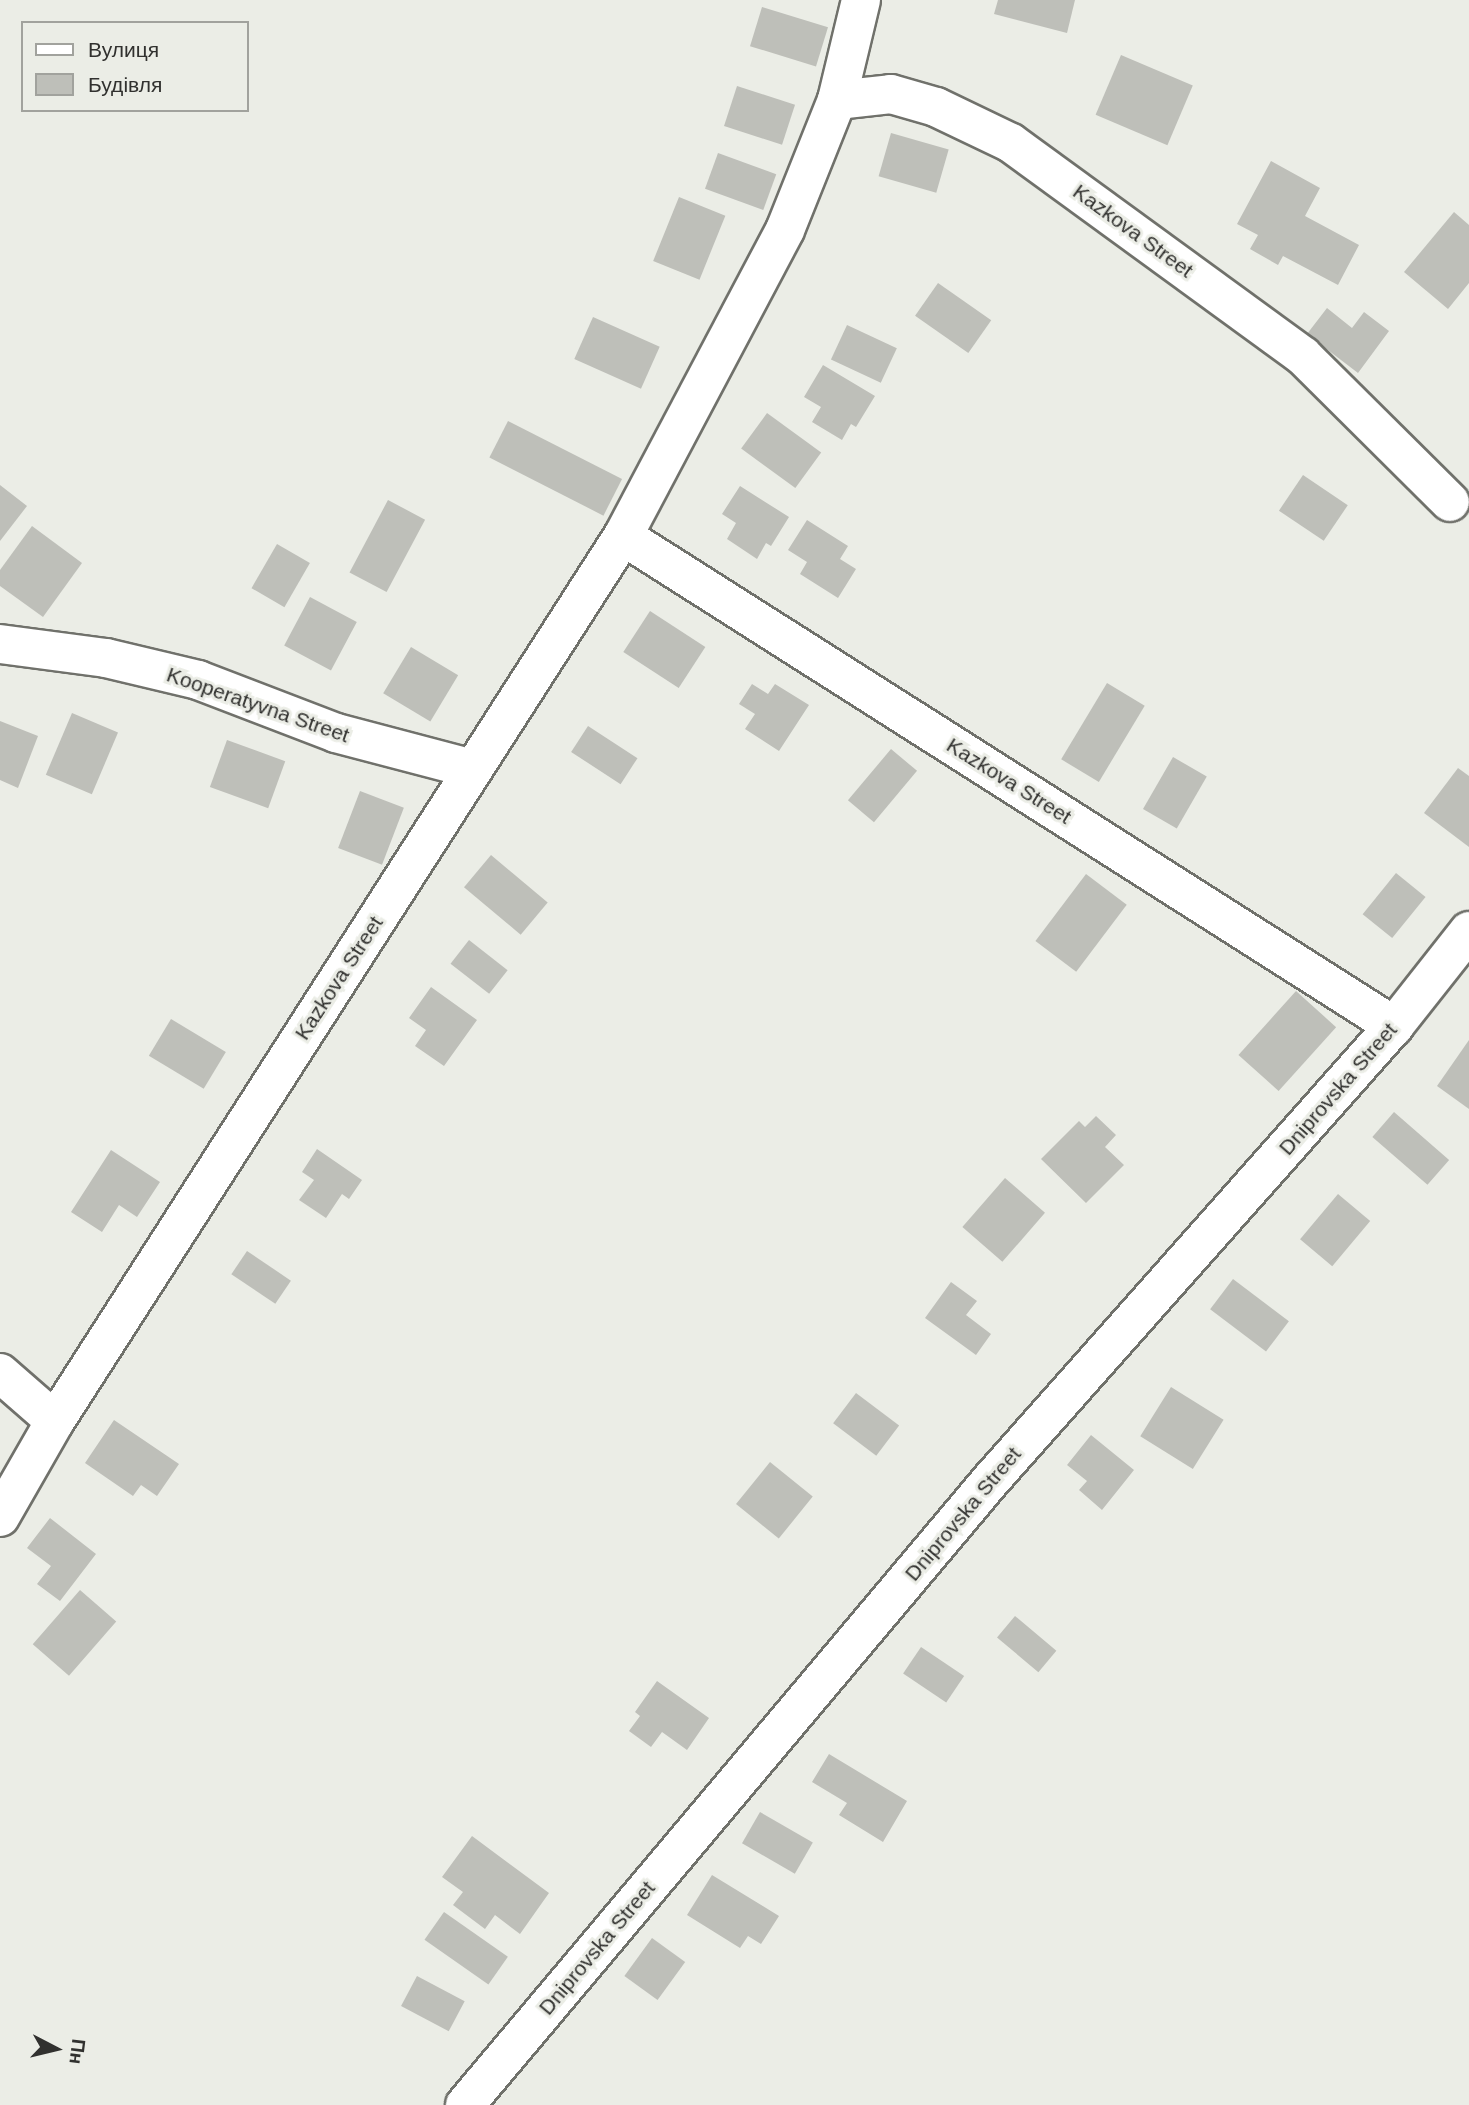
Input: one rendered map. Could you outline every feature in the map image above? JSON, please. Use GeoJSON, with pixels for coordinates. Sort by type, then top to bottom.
{"type":"FeatureCollection","features":[{"type":"Feature","properties":{"kind":"street","name":"Kazkova Street"},"geometry":{"type":"LineString","coordinates":[[0,1517],[54,1421],[623,536],[785,230],[837,100],[861,0]]}},
{"type":"Feature","properties":{"kind":"street","name":"Kazkova Street"},"geometry":{"type":"LineString","coordinates":[[837,100],[891,94],[936,107],[1011,143],[1303,356],[1450,502]]}},
{"type":"Feature","properties":{"kind":"street","name":"Kazkova Street"},"geometry":{"type":"LineString","coordinates":[[623,536],[1394,1026]]}},
{"type":"Feature","properties":{"kind":"street","name":"Kooperatyvna Street"},"geometry":{"type":"LineString","coordinates":[[0,645],[107,658],[198,680],[336,733],[472,769]]}},
{"type":"Feature","properties":{"kind":"street","name":"Dniprovska Street"},"geometry":{"type":"LineString","coordinates":[[465,2105],[991,1480],[1394,1026],[1469,932]]}},
{"type":"Feature","properties":{"kind":"street"},"geometry":{"type":"LineString","coordinates":[[0,1373],[54,1421]]}},
{"type":"Feature","properties":{"kind":"building"},"geometry":{"type":"Polygon","coordinates":[[[998,0],[1075,0],[1067,33],[994,14],[998,0]]]}},
{"type":"Feature","properties":{"kind":"building"},"geometry":{"type":"Polygon","coordinates":[[[762,7],[828,27],[816,66],[750,46],[762,7]]]}},
{"type":"Feature","properties":{"kind":"building"},"geometry":{"type":"Polygon","coordinates":[[[1121,55],[1193,85],[1167,145],[1096,115],[1121,55]]]}},
{"type":"Feature","properties":{"kind":"building"},"geometry":{"type":"Polygon","coordinates":[[[737,86],[795,105],[782,145],[724,126],[737,86]]]}},
{"type":"Feature","properties":{"kind":"building"},"geometry":{"type":"Polygon","coordinates":[[[891,133],[949,150],[936,193],[879,176],[891,133]]]}},
{"type":"Feature","properties":{"kind":"building"},"geometry":{"type":"Polygon","coordinates":[[[718,153],[776,174],[763,210],[705,189],[718,153]]]}},
{"type":"Feature","properties":{"kind":"building"},"geometry":{"type":"Polygon","coordinates":[[[1271,161],[1320,188],[1305,216],[1359,245],[1338,285],[1283,256],[1278,265],[1250,249],[1258,235],[1237,224],[1271,161]]]}},
{"type":"Feature","properties":{"kind":"building"},"geometry":{"type":"Polygon","coordinates":[[[679,197],[725,216],[700,280],[653,261],[679,197]]]}},
{"type":"Feature","properties":{"kind":"building"},"geometry":{"type":"Polygon","coordinates":[[[1454,212],[1469,225],[1469,283],[1448,309],[1404,272],[1454,212]]]}},
{"type":"Feature","properties":{"kind":"building"},"geometry":{"type":"Polygon","coordinates":[[[938,283],[991,320],[968,353],[915,316],[938,283]]]}},
{"type":"Feature","properties":{"kind":"building"},"geometry":{"type":"Polygon","coordinates":[[[1327,308],[1352,328],[1364,312],[1389,331],[1358,373],[1307,334],[1327,308]]]}},
{"type":"Feature","properties":{"kind":"building"},"geometry":{"type":"Polygon","coordinates":[[[593,317],[660,347],[641,389],[574,359],[593,317]]]}},
{"type":"Feature","properties":{"kind":"building"},"geometry":{"type":"Polygon","coordinates":[[[847,325],[897,348],[881,383],[831,359],[847,325]]]}},
{"type":"Feature","properties":{"kind":"building"},"geometry":{"type":"Polygon","coordinates":[[[823,365],[875,396],[856,427],[851,424],[842,440],[812,422],[821,407],[804,397],[823,365]]]}},
{"type":"Feature","properties":{"kind":"building"},"geometry":{"type":"Polygon","coordinates":[[[767,413],[821,452],[795,488],[741,449],[767,413]]]}},
{"type":"Feature","properties":{"kind":"building"},"geometry":{"type":"Polygon","coordinates":[[[508,421],[622,479],[603,516],[489,458],[508,421]]]}},
{"type":"Feature","properties":{"kind":"building"},"geometry":{"type":"Polygon","coordinates":[[[1303,475],[1348,505],[1324,541],[1279,511],[1303,475]]]}},
{"type":"Feature","properties":{"kind":"building"},"geometry":{"type":"Polygon","coordinates":[[[0,485],[27,506],[0,541],[0,485]]]}},
{"type":"Feature","properties":{"kind":"building"},"geometry":{"type":"Polygon","coordinates":[[[740,486],[789,517],[771,546],[766,543],[757,559],[727,539],[736,523],[722,514],[740,486]]]}},
{"type":"Feature","properties":{"kind":"building"},"geometry":{"type":"Polygon","coordinates":[[[388,500],[425,520],[387,592],[350,572],[388,500]]]}},
{"type":"Feature","properties":{"kind":"building"},"geometry":{"type":"Polygon","coordinates":[[[807,520],[848,546],[840,559],[856,569],[838,598],[800,574],[807,562],[788,550],[807,520]]]}},
{"type":"Feature","properties":{"kind":"building"},"geometry":{"type":"Polygon","coordinates":[[[32,526],[82,563],[43,617],[0,586],[0,570],[32,526]]]}},
{"type":"Feature","properties":{"kind":"building"},"geometry":{"type":"Polygon","coordinates":[[[277,544],[310,563],[284,607],[251,588],[277,544]]]}},
{"type":"Feature","properties":{"kind":"building"},"geometry":{"type":"Polygon","coordinates":[[[310,597],[357,622],[331,670],[284,646],[310,597]]]}},
{"type":"Feature","properties":{"kind":"building"},"geometry":{"type":"Polygon","coordinates":[[[650,611],[705,647],[679,688],[623,652],[650,611]]]}},
{"type":"Feature","properties":{"kind":"building"},"geometry":{"type":"Polygon","coordinates":[[[411,647],[458,675],[430,722],[383,693],[411,647]]]}},
{"type":"Feature","properties":{"kind":"building"},"geometry":{"type":"Polygon","coordinates":[[[1107,683],[1145,706],[1099,782],[1061,759],[1107,683]]]}},
{"type":"Feature","properties":{"kind":"building"},"geometry":{"type":"Polygon","coordinates":[[[752,684],[768,694],[775,684],[809,705],[779,751],[745,729],[755,714],[739,704],[752,684]]]}},
{"type":"Feature","properties":{"kind":"building"},"geometry":{"type":"Polygon","coordinates":[[[72,713],[118,733],[92,794],[46,775],[72,713]]]}},
{"type":"Feature","properties":{"kind":"building"},"geometry":{"type":"Polygon","coordinates":[[[0,721],[38,736],[18,788],[0,780],[0,721]]]}},
{"type":"Feature","properties":{"kind":"building"},"geometry":{"type":"Polygon","coordinates":[[[588,726],[637,758],[621,784],[571,752],[588,726]]]}},
{"type":"Feature","properties":{"kind":"building"},"geometry":{"type":"Polygon","coordinates":[[[227,740],[285,761],[268,808],[210,787],[227,740]]]}},
{"type":"Feature","properties":{"kind":"building"},"geometry":{"type":"Polygon","coordinates":[[[891,749],[917,771],[874,822],[848,800],[891,749]]]}},
{"type":"Feature","properties":{"kind":"building"},"geometry":{"type":"Polygon","coordinates":[[[1173,757],[1207,776],[1177,828],[1143,809],[1173,757]]]}},
{"type":"Feature","properties":{"kind":"building"},"geometry":{"type":"Polygon","coordinates":[[[1458,768],[1469,776],[1469,847],[1424,813],[1458,768]]]}},
{"type":"Feature","properties":{"kind":"building"},"geometry":{"type":"Polygon","coordinates":[[[360,791],[404,808],[382,865],[338,848],[360,791]]]}},
{"type":"Feature","properties":{"kind":"building"},"geometry":{"type":"Polygon","coordinates":[[[491,855],[548,903],[521,935],[464,887],[491,855]]]}},
{"type":"Feature","properties":{"kind":"building"},"geometry":{"type":"Polygon","coordinates":[[[1396,873],[1426,897],[1392,938],[1363,914],[1396,873]]]}},
{"type":"Feature","properties":{"kind":"building"},"geometry":{"type":"Polygon","coordinates":[[[1086,874],[1127,905],[1076,972],[1035,941],[1086,874]]]}},
{"type":"Feature","properties":{"kind":"building"},"geometry":{"type":"Polygon","coordinates":[[[469,940],[508,970],[489,994],[451,964],[469,940]]]}},
{"type":"Feature","properties":{"kind":"building"},"geometry":{"type":"Polygon","coordinates":[[[431,987],[477,1020],[444,1066],[415,1046],[426,1030],[409,1018],[431,987]]]}},
{"type":"Feature","properties":{"kind":"building"},"geometry":{"type":"Polygon","coordinates":[[[1296,991],[1336,1027],[1279,1091],[1238,1055],[1296,991]]]}},
{"type":"Feature","properties":{"kind":"building"},"geometry":{"type":"Polygon","coordinates":[[[171,1019],[226,1052],[204,1089],[149,1056],[171,1019]]]}},
{"type":"Feature","properties":{"kind":"building"},"geometry":{"type":"Polygon","coordinates":[[[1469,1040],[1469,1109],[1437,1086],[1469,1040]]]}},
{"type":"Feature","properties":{"kind":"building"},"geometry":{"type":"Polygon","coordinates":[[[1394,1112],[1449,1160],[1427,1185],[1372,1137],[1394,1112]]]}},
{"type":"Feature","properties":{"kind":"building"},"geometry":{"type":"Polygon","coordinates":[[[1096,1116],[1116,1135],[1105,1147],[1124,1165],[1086,1203],[1041,1159],[1079,1121],[1085,1127],[1096,1116]]]}},
{"type":"Feature","properties":{"kind":"building"},"geometry":{"type":"Polygon","coordinates":[[[317,1149],[362,1180],[349,1199],[342,1194],[326,1218],[299,1200],[314,1180],[302,1172],[317,1149]]]}},
{"type":"Feature","properties":{"kind":"building"},"geometry":{"type":"Polygon","coordinates":[[[111,1150],[160,1182],[137,1217],[119,1205],[102,1232],[71,1212],[111,1150]]]}},
{"type":"Feature","properties":{"kind":"building"},"geometry":{"type":"Polygon","coordinates":[[[1005,1178],[1045,1213],[1002,1262],[962,1227],[1005,1178]]]}},
{"type":"Feature","properties":{"kind":"building"},"geometry":{"type":"Polygon","coordinates":[[[1338,1194],[1370,1221],[1332,1266],[1300,1239],[1338,1194]]]}},
{"type":"Feature","properties":{"kind":"building"},"geometry":{"type":"Polygon","coordinates":[[[247,1251],[291,1281],[275,1304],[231,1274],[247,1251]]]}},
{"type":"Feature","properties":{"kind":"building"},"geometry":{"type":"Polygon","coordinates":[[[1233,1279],[1289,1321],[1266,1351],[1210,1309],[1233,1279]]]}},
{"type":"Feature","properties":{"kind":"building"},"geometry":{"type":"Polygon","coordinates":[[[951,1282],[977,1301],[966,1315],[991,1334],[976,1355],[925,1318],[951,1282]]]}},
{"type":"Feature","properties":{"kind":"building"},"geometry":{"type":"Polygon","coordinates":[[[1171,1387],[1224,1420],[1193,1469],[1140,1436],[1171,1387]]]}},
{"type":"Feature","properties":{"kind":"building"},"geometry":{"type":"Polygon","coordinates":[[[856,1393],[899,1425],[876,1456],[833,1423],[856,1393]]]}},
{"type":"Feature","properties":{"kind":"building"},"geometry":{"type":"Polygon","coordinates":[[[114,1420],[179,1464],[157,1496],[141,1485],[133,1496],[85,1463],[114,1420]]]}},
{"type":"Feature","properties":{"kind":"building"},"geometry":{"type":"Polygon","coordinates":[[[1091,1435],[1134,1470],[1102,1510],[1079,1490],[1087,1481],[1067,1465],[1091,1435]]]}},
{"type":"Feature","properties":{"kind":"building"},"geometry":{"type":"Polygon","coordinates":[[[770,1462],[813,1497],[779,1539],[736,1504],[770,1462]]]}},
{"type":"Feature","properties":{"kind":"building"},"geometry":{"type":"Polygon","coordinates":[[[50,1518],[96,1554],[60,1601],[37,1584],[51,1566],[27,1548],[50,1518]]]}},
{"type":"Feature","properties":{"kind":"building"},"geometry":{"type":"Polygon","coordinates":[[[80,1590],[116,1621],[69,1676],[33,1644],[80,1590]]]}},
{"type":"Feature","properties":{"kind":"building"},"geometry":{"type":"Polygon","coordinates":[[[1015,1616],[1056,1651],[1038,1672],[997,1637],[1015,1616]]]}},
{"type":"Feature","properties":{"kind":"building"},"geometry":{"type":"Polygon","coordinates":[[[921,1647],[964,1676],[946,1703],[903,1674],[921,1647]]]}},
{"type":"Feature","properties":{"kind":"building"},"geometry":{"type":"Polygon","coordinates":[[[657,1681],[709,1718],[687,1750],[662,1732],[651,1747],[629,1731],[640,1716],[635,1712],[657,1681]]]}},
{"type":"Feature","properties":{"kind":"building"},"geometry":{"type":"Polygon","coordinates":[[[829,1754],[907,1801],[883,1842],[839,1815],[847,1803],[812,1782],[829,1754]]]}},
{"type":"Feature","properties":{"kind":"building"},"geometry":{"type":"Polygon","coordinates":[[[760,1812],[813,1842],[795,1874],[742,1843],[760,1812]]]}},
{"type":"Feature","properties":{"kind":"building"},"geometry":{"type":"Polygon","coordinates":[[[472,1836],[549,1893],[520,1934],[495,1915],[485,1929],[453,1905],[463,1892],[442,1877],[472,1836]]]}},
{"type":"Feature","properties":{"kind":"building"},"geometry":{"type":"Polygon","coordinates":[[[712,1875],[779,1916],[761,1944],[748,1936],[740,1948],[687,1915],[712,1875]]]}},
{"type":"Feature","properties":{"kind":"building"},"geometry":{"type":"Polygon","coordinates":[[[444,1912],[508,1957],[488,1985],[424,1940],[444,1912]]]}},
{"type":"Feature","properties":{"kind":"building"},"geometry":{"type":"Polygon","coordinates":[[[652,1938],[685,1962],[658,2000],[624,1976],[652,1938]]]}},
{"type":"Feature","properties":{"kind":"building"},"geometry":{"type":"Polygon","coordinates":[[[417,1976],[465,2001],[449,2031],[401,2006],[417,1976]]]}}]}
